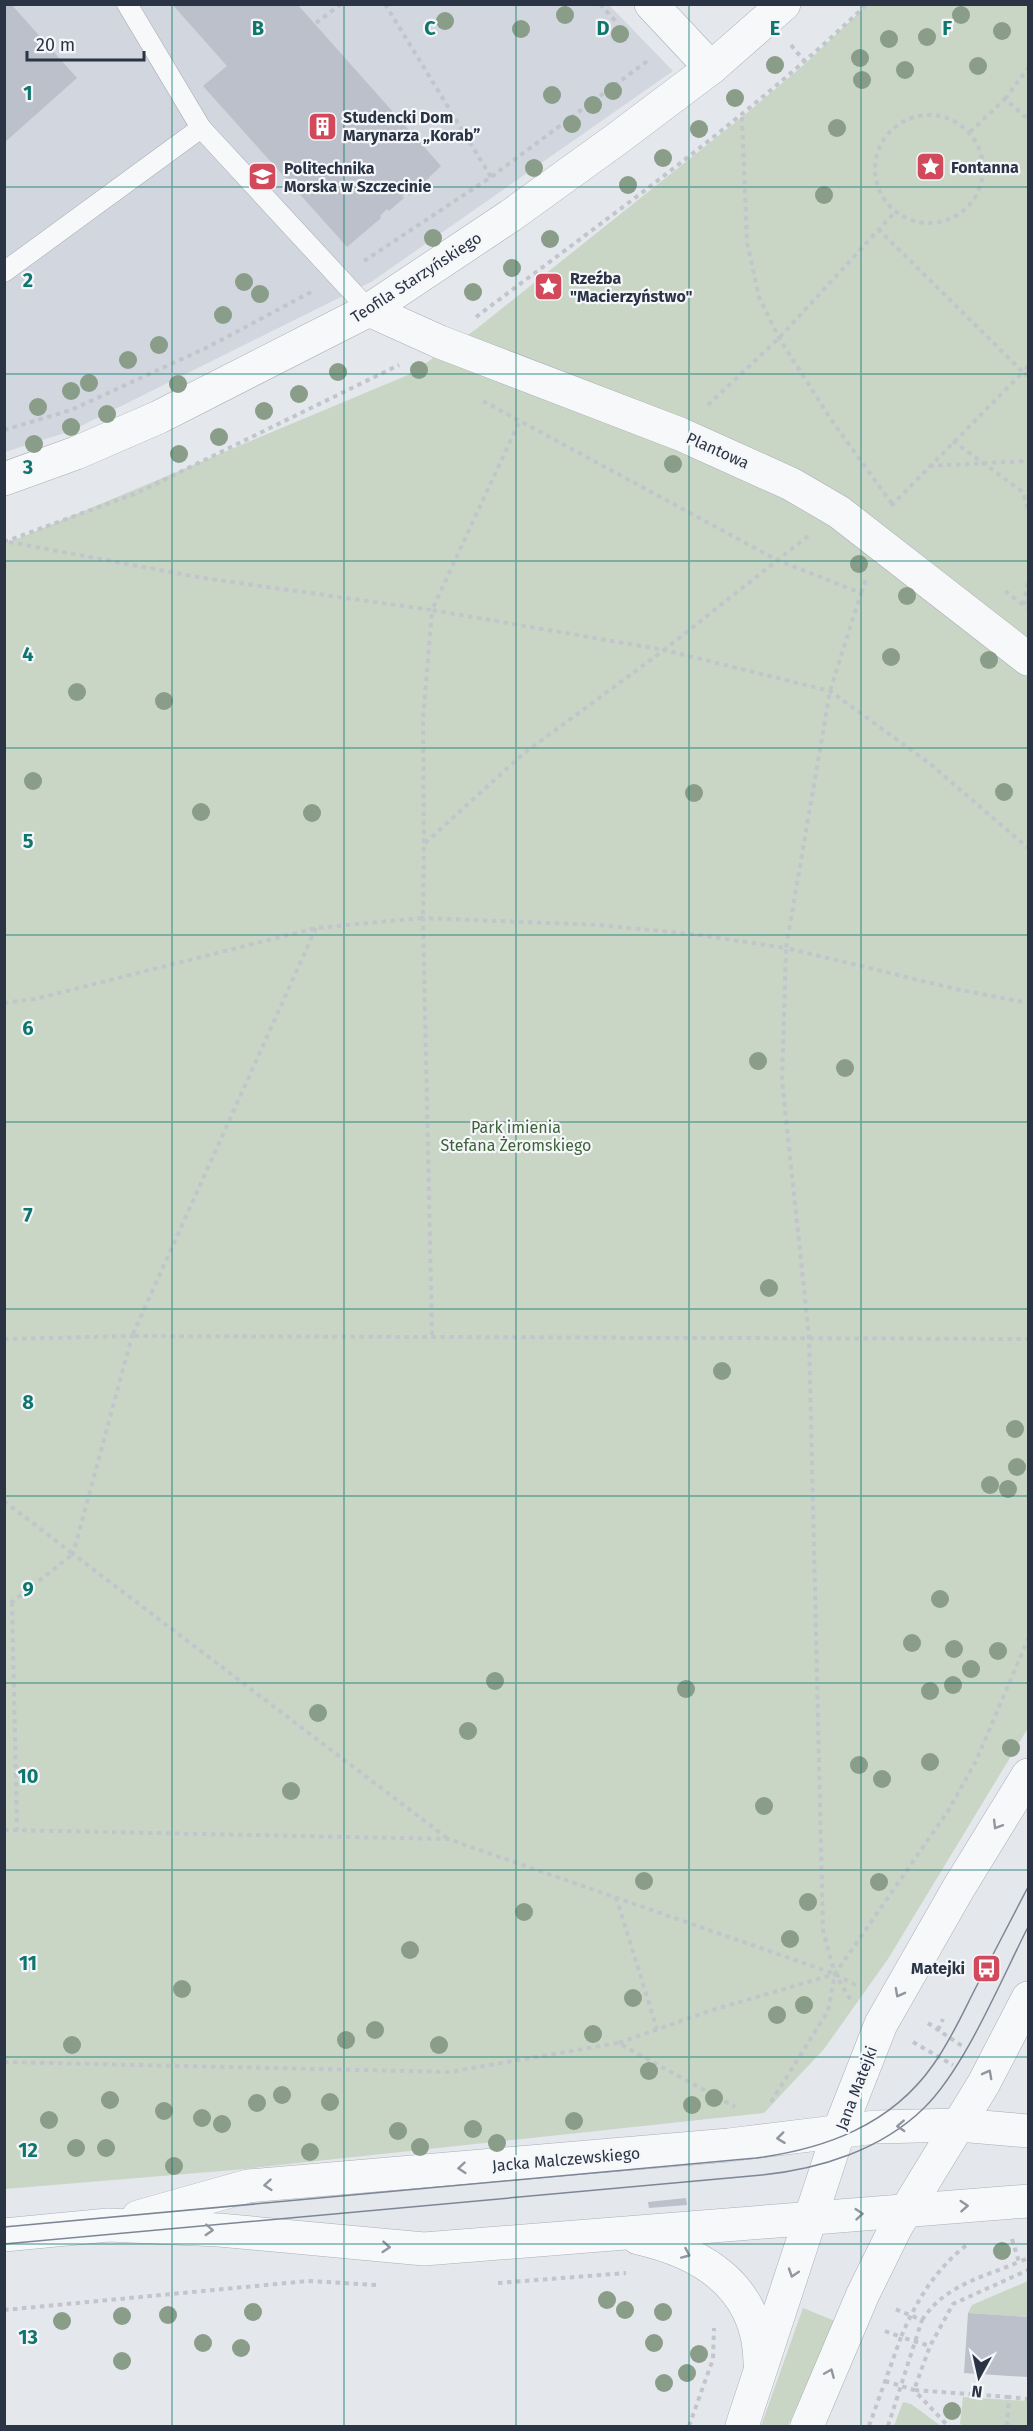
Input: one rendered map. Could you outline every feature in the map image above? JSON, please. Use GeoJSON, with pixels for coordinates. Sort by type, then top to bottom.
{"type":"FeatureCollection","features":[{"type":"Feature","properties":{"kind":"street"},"geometry":{"type":"LineString","coordinates":[[651,4],[711,68]]}},
{"type":"Feature","properties":{"kind":"street","name":"Teofila Starzyńskiego"},"geometry":{"type":"LineString","coordinates":[[4,479],[159,417],[369,310],[510,216],[711,68],[784,4]]}},
{"type":"Feature","properties":{"kind":"street","name":"Plantowa"},"geometry":{"type":"LineString","coordinates":[[369,310],[440,342],[680,434],[791,484],[839,512],[1029,659]]}},
{"type":"Feature","properties":{"kind":"street","name":"Jana Matejki"},"geometry":{"type":"LineString","coordinates":[[742,2427],[839,2130],[881,2024],[958,1889],[1029,1775]]}},
{"type":"Feature","properties":{"kind":"street"},"geometry":{"type":"LineString","coordinates":[[807,2427],[864,2294],[905,2210],[959,2125],[1029,1998]]}},
{"type":"Feature","properties":{"kind":"street","name":"Jacka Malczewskiego"},"geometry":{"type":"LineString","coordinates":[[108,2225],[248,2186],[729,2145],[839,2130],[959,2125],[1029,2132]]}},
{"type":"Feature","properties":{"kind":"street","name":"Jacka Malczewskiego"},"geometry":{"type":"LineString","coordinates":[[4,2235],[108,2225],[219,2230],[424,2249],[1029,2200]]}},
{"type":"Feature","properties":{"kind":"street","name":"Jacka Malczewskiego"},"geometry":{"type":"LineString","coordinates":[[609,2235],[636,2237],[680,2251],[700,2260],[728,2281],[750,2310],[754,2322],[759,2350],[758,2379]]}},
{"type":"Feature","properties":{"kind":"lane"},"geometry":{"type":"LineString","coordinates":[[127,4],[201,128],[369,310]]}},
{"type":"Feature","properties":{"kind":"lane"},"geometry":{"type":"LineString","coordinates":[[4,272],[201,128]]}},
{"type":"Feature","properties":{"kind":"path"},"geometry":{"type":"LineString","coordinates":[[315,22],[341,4]]}},
{"type":"Feature","properties":{"kind":"path"},"geometry":{"type":"LineString","coordinates":[[385,4],[491,177]]}},
{"type":"Feature","properties":{"kind":"path"},"geometry":{"type":"LineString","coordinates":[[472,320],[742,117],[806,63],[867,4]]}},
{"type":"Feature","properties":{"kind":"path"},"geometry":{"type":"LineString","coordinates":[[970,132],[1005,99],[1029,68]]}},
{"type":"Feature","properties":{"kind":"path"},"geometry":{"type":"LineString","coordinates":[[1005,99],[1029,119]]}},
{"type":"Feature","properties":{"kind":"path"},"geometry":{"type":"LineString","coordinates":[[921,115],[939,115],[956,121],[970,132],[980,147],[984,165],[983,183],[975,200],[963,213],[947,221],[929,224],[911,221],[895,212],[883,198],[875,173],[879,147],[889,131],[904,120],[921,115]]}},
{"type":"Feature","properties":{"kind":"path"},"geometry":{"type":"LineString","coordinates":[[742,117],[747,242],[759,297],[779,338],[832,421],[892,504],[901,511]]}},
{"type":"Feature","properties":{"kind":"path"},"geometry":{"type":"LineString","coordinates":[[700,413],[779,338],[895,212]]}},
{"type":"Feature","properties":{"kind":"path"},"geometry":{"type":"LineString","coordinates":[[878,229],[1029,377]]}},
{"type":"Feature","properties":{"kind":"path"},"geometry":{"type":"LineString","coordinates":[[6,542],[137,493],[407,362]]}},
{"type":"Feature","properties":{"kind":"path"},"geometry":{"type":"LineString","coordinates":[[892,504],[1029,366]]}},
{"type":"Feature","properties":{"kind":"path"},"geometry":{"type":"LineString","coordinates":[[479,398],[777,560],[861,592],[830,691],[786,948],[782,1081],[809,1336],[823,1932],[836,1974],[857,2010]]}},
{"type":"Feature","properties":{"kind":"path"},"geometry":{"type":"LineString","coordinates":[[432,1335],[423,918],[423,720],[432,610],[520,420]]}},
{"type":"Feature","properties":{"kind":"path"},"geometry":{"type":"LineString","coordinates":[[954,441],[1023,492],[1029,511]]}},
{"type":"Feature","properties":{"kind":"path"},"geometry":{"type":"LineString","coordinates":[[928,466],[1029,461]]}},
{"type":"Feature","properties":{"kind":"path"},"geometry":{"type":"LineString","coordinates":[[424,844],[523,754],[664,650],[839,512]]}},
{"type":"Feature","properties":{"kind":"path"},"geometry":{"type":"LineString","coordinates":[[6,542],[202,578],[432,610],[664,650],[830,691],[929,763],[1029,848]]}},
{"type":"Feature","properties":{"kind":"path"},"geometry":{"type":"LineString","coordinates":[[1024,605],[1029,582]]}},
{"type":"Feature","properties":{"kind":"path"},"geometry":{"type":"LineString","coordinates":[[995,583],[1029,608]]}},
{"type":"Feature","properties":{"kind":"path"},"geometry":{"type":"LineString","coordinates":[[4,1003],[35,999],[316,928],[423,918],[600,925],[692,934],[786,948],[956,989],[1029,1003]]}},
{"type":"Feature","properties":{"kind":"path"},"geometry":{"type":"LineString","coordinates":[[4,1602],[12,1602],[73,1554],[132,1336],[316,928]]}},
{"type":"Feature","properties":{"kind":"path"},"geometry":{"type":"LineString","coordinates":[[4,1339],[132,1336],[432,1335],[1029,1339]]}},
{"type":"Feature","properties":{"kind":"path"},"geometry":{"type":"LineString","coordinates":[[4,1501],[448,1839]]}},
{"type":"Feature","properties":{"kind":"path"},"geometry":{"type":"LineString","coordinates":[[12,1602],[17,1830]]}},
{"type":"Feature","properties":{"kind":"path"},"geometry":{"type":"LineString","coordinates":[[768,2108],[828,2011],[836,1974],[948,1811],[976,1761],[1029,1639]]}},
{"type":"Feature","properties":{"kind":"path"},"geometry":{"type":"LineString","coordinates":[[4,1830],[448,1839],[836,1974],[864,1990]]}},
{"type":"Feature","properties":{"kind":"path"},"geometry":{"type":"LineString","coordinates":[[616,1897],[657,2029]]}},
{"type":"Feature","properties":{"kind":"path"},"geometry":{"type":"LineString","coordinates":[[4,2062],[449,2072],[618,2043],[708,2011],[836,1974]]}},
{"type":"Feature","properties":{"kind":"path"},"geometry":{"type":"LineString","coordinates":[[938,2030],[943,2019]]}},
{"type":"Feature","properties":{"kind":"path"},"geometry":{"type":"LineString","coordinates":[[928,2023],[965,2048]]}},
{"type":"Feature","properties":{"kind":"path"},"geometry":{"type":"LineString","coordinates":[[618,2043],[744,2112]]}},
{"type":"Feature","properties":{"kind":"path"},"geometry":{"type":"LineString","coordinates":[[917,2045],[955,2067]]}},
{"type":"Feature","properties":{"kind":"path"},"geometry":{"type":"LineString","coordinates":[[1011,2229],[1019,2262]]}},
{"type":"Feature","properties":{"kind":"path"},"geometry":{"type":"LineString","coordinates":[[922,2320],[932,2305],[954,2288],[1029,2258]]}},
{"type":"Feature","properties":{"kind":"path"},"geometry":{"type":"LineString","coordinates":[[914,2390],[930,2346],[953,2304],[1029,2270]]}},
{"type":"Feature","properties":{"kind":"path"},"geometry":{"type":"LineString","coordinates":[[489,2284],[634,2272]]}},
{"type":"Feature","properties":{"kind":"path"},"geometry":{"type":"LineString","coordinates":[[4,2310],[308,2281],[387,2285]]}},
{"type":"Feature","properties":{"kind":"path"},"geometry":{"type":"LineString","coordinates":[[689,2427],[713,2359],[714,2325]]}},
{"type":"Feature","properties":{"kind":"path"},"geometry":{"type":"LineString","coordinates":[[869,2427],[901,2337],[930,2346]]}},
{"type":"Feature","properties":{"kind":"path"},"geometry":{"type":"LineString","coordinates":[[885,2381],[914,2390],[1029,2398]]}},
{"type":"Feature","properties":{"kind":"path"},"geometry":{"type":"LineString","coordinates":[[914,2390],[948,2427]]}},
{"type":"Feature","properties":{"kind":"path"},"geometry":{"type":"LineString","coordinates":[[1007,2427],[1009,2397]]}},
{"type":"Feature","properties":{"kind":"shaded area","name":"Politechnika Morska w Szczecinie"},"geometry":{"type":"Polygon","coordinates":[[[5,5],[609,5],[673,71],[371,282],[71,431],[5,452],[5,5]]]}},
{"type":"Feature","properties":{"kind":"green space","name":"Park imienia Stefana Żeromskiego"},"geometry":{"type":"Polygon","coordinates":[[[867,5],[1028,5],[1028,1728],[888,1959],[824,2049],[764,2113],[234,2170],[5,2189],[5,544],[408,375],[475,330],[742,117],[806,63],[867,5]]]}},
{"type":"Feature","properties":{"kind":"green space"},"geometry":{"type":"Polygon","coordinates":[[[1028,2281],[1028,2317],[968,2313],[972,2305],[1028,2281]]]}},
{"type":"Feature","properties":{"kind":"green space"},"geometry":{"type":"Polygon","coordinates":[[[803,2308],[835,2321],[788,2426],[761,2426],[803,2308]]]}},
{"type":"Feature","properties":{"kind":"green space"},"geometry":{"type":"Polygon","coordinates":[[[963,2397],[1028,2401],[1028,2426],[963,2426],[960,2424],[963,2397]]]}},
{"type":"Feature","properties":{"kind":"green space"},"geometry":{"type":"Polygon","coordinates":[[[903,2402],[911,2404],[941,2426],[894,2426],[903,2402]]]}},
{"type":"Feature","properties":{"kind":"building"},"geometry":{"type":"Polygon","coordinates":[[[4,4],[11,4],[77,78],[4,143],[4,4]]]}},
{"type":"Feature","properties":{"kind":"building","name":"Studencki Dom Marynarza „Korab”"},"geometry":{"type":"Polygon","coordinates":[[[172,4],[297,4],[441,166],[412,194],[409,196],[407,192],[402,196],[404,198],[389,211],[387,209],[380,216],[381,218],[347,247],[203,86],[227,66],[172,4]]]}},
{"type":"Feature","properties":{"kind":"building"},"geometry":{"type":"Polygon","coordinates":[[[686,2198],[687,2205],[649,2208],[648,2202],[686,2198]]]}},
{"type":"Feature","properties":{"kind":"building"},"geometry":{"type":"Polygon","coordinates":[[[968,2313],[1028,2317],[1028,2377],[964,2373],[968,2313]]]}},
{"type":"Feature","properties":{"kind":"tram line"},"geometry":{"type":"LineString","coordinates":[[4,2227],[756,2158],[807,2148],[855,2131],[897,2104],[916,2086],[944,2048],[1028,1887]]}},
{"type":"Feature","properties":{"kind":"tram line"},"geometry":{"type":"LineString","coordinates":[[4,2244],[762,2175],[827,2162],[849,2155],[889,2135],[907,2123],[939,2091],[968,2047],[1028,1927]]}},
{"type":"Feature","properties":{"kind":"place","name":"Studencki Dom Marynarza „Korab”"},"geometry":{"type":"Point","coordinates":[322,126]}},
{"type":"Feature","properties":{"kind":"place","name":"Fontanna"},"geometry":{"type":"Point","coordinates":[930,167]}},
{"type":"Feature","properties":{"kind":"place","name":"Politechnika Morska w Szczecinie"},"geometry":{"type":"Point","coordinates":[263,177]}},
{"type":"Feature","properties":{"kind":"place","name":"Rzeźba \"Macierzyństwo\""},"geometry":{"type":"Point","coordinates":[549,287]}},
{"type":"Feature","properties":{"kind":"place","name":"Matejki"},"geometry":{"type":"Point","coordinates":[986,1968]}}]}
